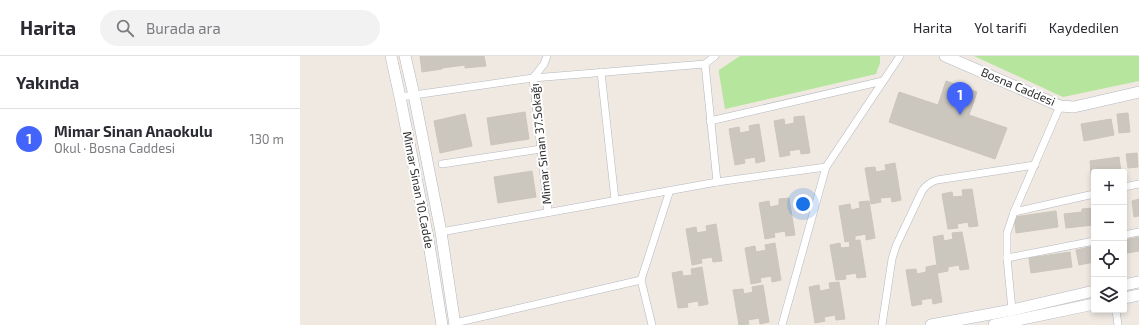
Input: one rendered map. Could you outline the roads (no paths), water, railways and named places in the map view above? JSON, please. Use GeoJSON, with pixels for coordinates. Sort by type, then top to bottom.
{"type":"FeatureCollection","features":[{"type":"Feature","properties":{"kind":"street","name":"Mimar Sinan 10.Cadde"},"geometry":{"type":"LineString","coordinates":[[390,56],[400,97],[428,238],[442,325]]}},
{"type":"Feature","properties":{"kind":"street","name":"Mimar Sinan 10.Cadde"},"geometry":{"type":"LineString","coordinates":[[405,56],[414,94],[441,232],[455,324]]}},
{"type":"Feature","properties":{"kind":"street","name":"Mimar Sinan 37.Sokağı"},"geometry":{"type":"LineString","coordinates":[[548,56],[544,64],[533,78],[548,212]]}},
{"type":"Feature","properties":{"kind":"street"},"geometry":{"type":"LineString","coordinates":[[400,97],[533,78],[704,64],[715,56]]}},
{"type":"Feature","properties":{"kind":"street"},"geometry":{"type":"LineString","coordinates":[[782,325],[826,167],[900,56]]}},
{"type":"Feature","properties":{"kind":"street","name":"Bosna Caddesi"},"geometry":{"type":"LineString","coordinates":[[945,56],[1060,106],[1074,107],[1139,92]]}},
{"type":"Feature","properties":{"kind":"street"},"geometry":{"type":"LineString","coordinates":[[704,64],[717,182]]}},
{"type":"Feature","properties":{"kind":"street"},"geometry":{"type":"LineString","coordinates":[[601,72],[615,200]]}},
{"type":"Feature","properties":{"kind":"street"},"geometry":{"type":"LineString","coordinates":[[710,121],[883,81]]}},
{"type":"Feature","properties":{"kind":"street"},"geometry":{"type":"LineString","coordinates":[[1012,310],[1007,258],[1007,233],[1014,212],[1060,106]]}},
{"type":"Feature","properties":{"kind":"street"},"geometry":{"type":"LineString","coordinates":[[442,164],[541,149]]}},
{"type":"Feature","properties":{"kind":"street"},"geometry":{"type":"LineString","coordinates":[[882,325],[892,260],[896,246],[926,185],[937,180],[1035,165]]}},
{"type":"Feature","properties":{"kind":"street"},"geometry":{"type":"LineString","coordinates":[[441,232],[717,182],[826,167]]}},
{"type":"Feature","properties":{"kind":"street"},"geometry":{"type":"LineString","coordinates":[[1127,186],[1139,184]]}},
{"type":"Feature","properties":{"kind":"street"},"geometry":{"type":"LineString","coordinates":[[652,325],[641,280],[670,190]]}},
{"type":"Feature","properties":{"kind":"street"},"geometry":{"type":"LineString","coordinates":[[1014,212],[1091,195]]}},
{"type":"Feature","properties":{"kind":"street"},"geometry":{"type":"LineString","coordinates":[[1127,234],[1139,232]]}},
{"type":"Feature","properties":{"kind":"street"},"geometry":{"type":"LineString","coordinates":[[1007,258],[1091,242]]}},
{"type":"Feature","properties":{"kind":"street"},"geometry":{"type":"LineString","coordinates":[[455,324],[641,280]]}},
{"type":"Feature","properties":{"kind":"street"},"geometry":{"type":"LineString","coordinates":[[1127,284],[1139,282]]}},
{"type":"Feature","properties":{"kind":"street"},"geometry":{"type":"LineString","coordinates":[[931,325],[1012,310],[1091,293]]}},
{"type":"Feature","properties":{"kind":"street"},"geometry":{"type":"LineString","coordinates":[[1127,297],[1139,295]]}},
{"type":"Feature","properties":{"kind":"street"},"geometry":{"type":"LineString","coordinates":[[994,325],[1091,305]]}},
{"type":"Feature","properties":{"kind":"street"},"geometry":{"type":"LineString","coordinates":[[1116,313],[1118,325]]}},
{"type":"Feature","properties":{"kind":"place","name":"Mimar Sinan Anaokulu"},"geometry":{"type":"Point","coordinates":[960,115]}}]}
